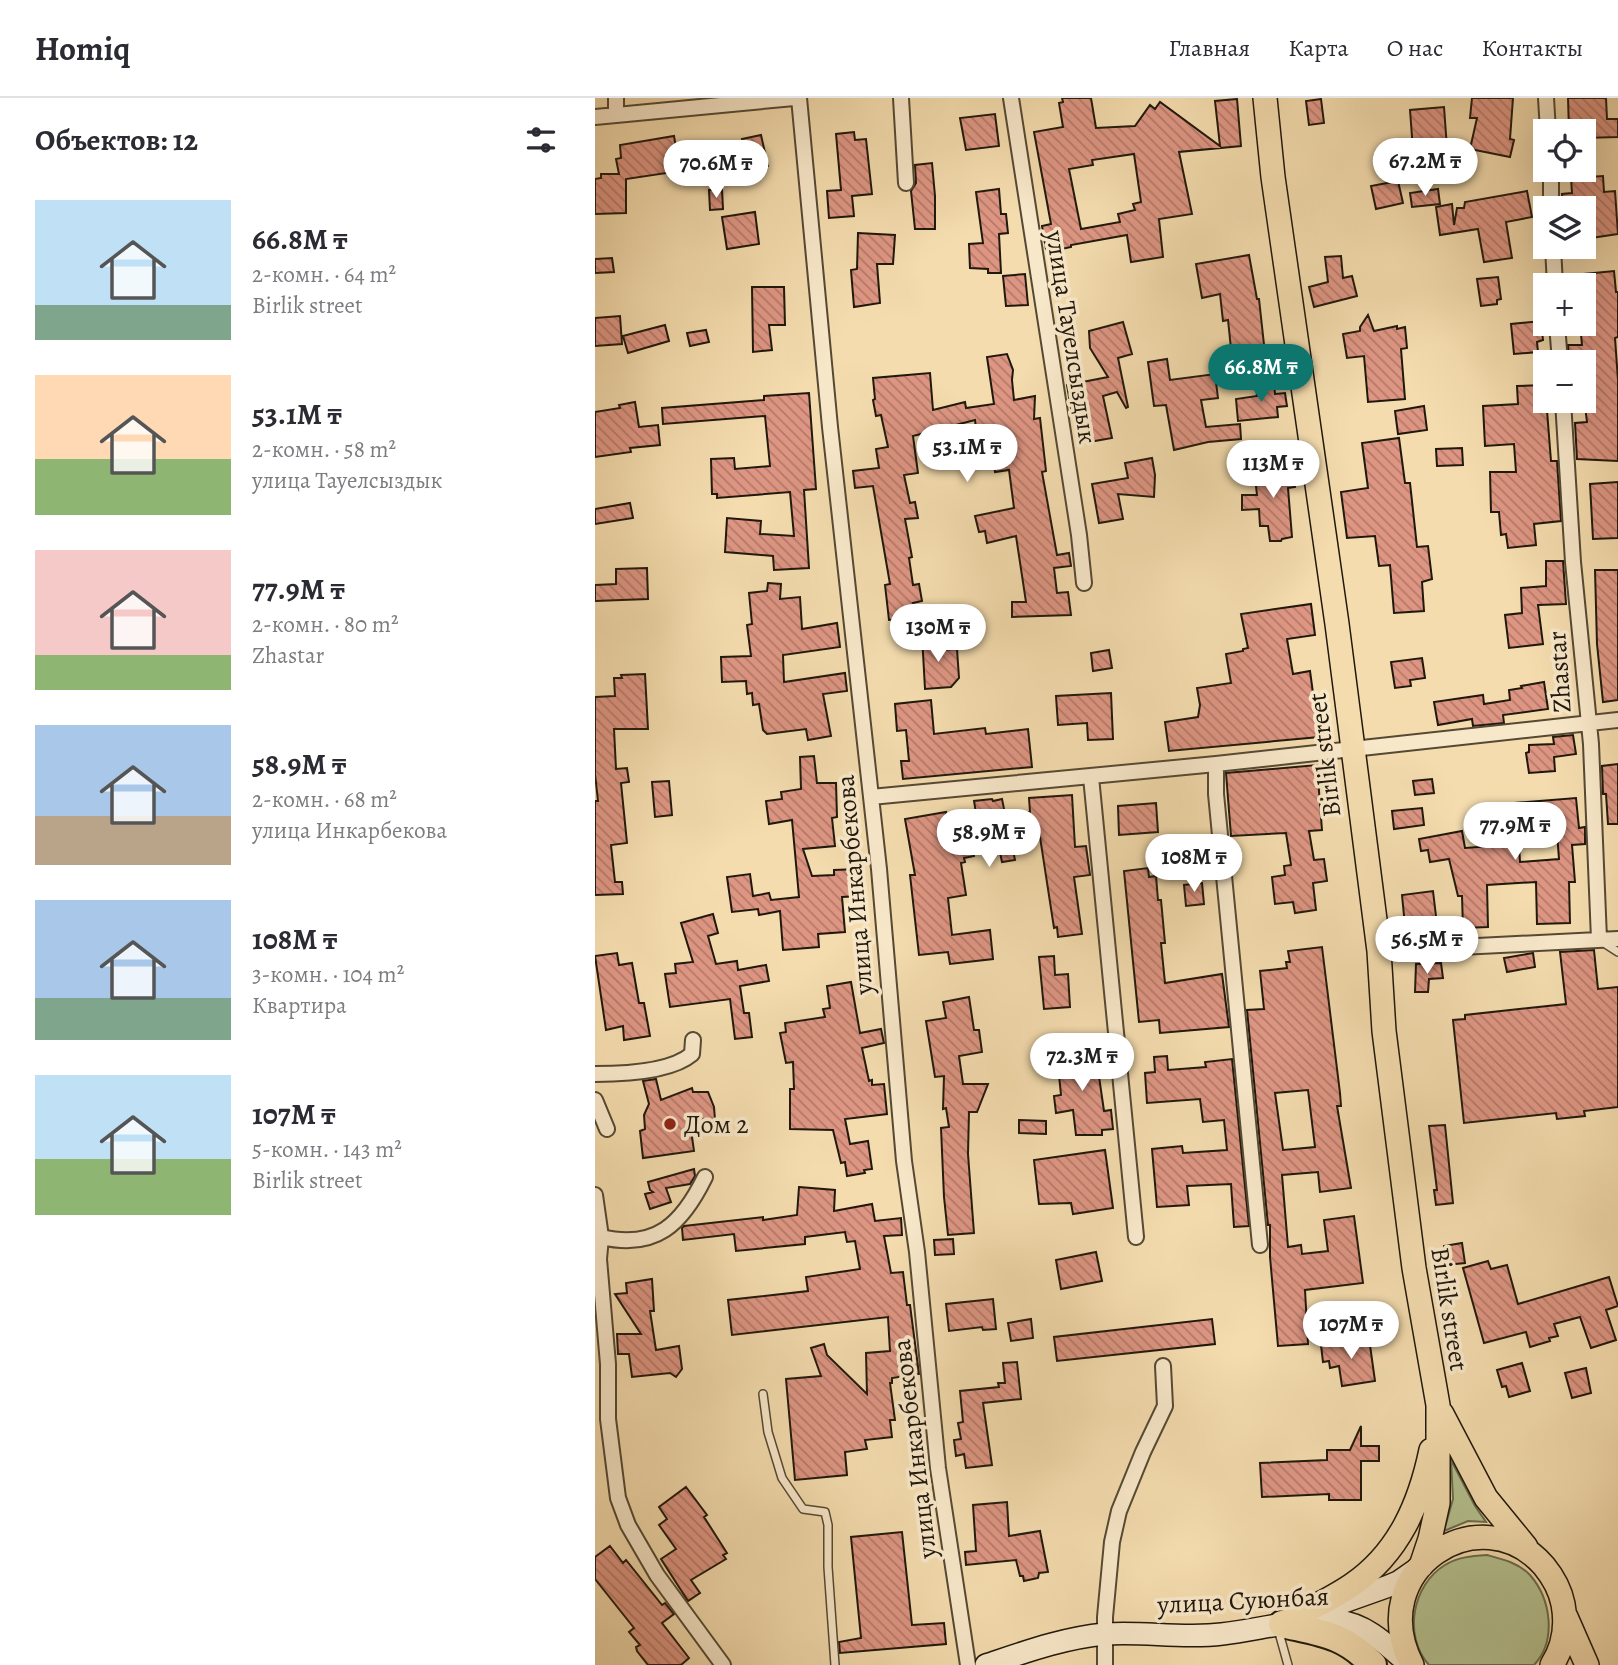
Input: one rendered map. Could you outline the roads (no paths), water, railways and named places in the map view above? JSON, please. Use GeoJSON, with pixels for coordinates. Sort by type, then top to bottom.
{"type":"FeatureCollection","features":[{"type":"Feature","properties":{"kind":"highway"},"geometry":{"type":"LineString","coordinates":[[1279,1624],[1335,1636],[1364,1655],[1373,1665]]}},
{"type":"Feature","properties":{"kind":"main road","name":"Birlik street"},"geometry":{"type":"LineString","coordinates":[[1265,98],[1273,177],[1379,951],[1384,1031],[1411,1243],[1421,1317],[1438,1405]]}},
{"type":"Feature","properties":{"kind":"main road"},"geometry":{"type":"LineString","coordinates":[[1438,1405],[1464,1460],[1486,1498],[1551,1575],[1561,1594],[1565,1616],[1564,1636],[1552,1665]]}},
{"type":"Feature","properties":{"kind":"main road"},"geometry":{"type":"LineString","coordinates":[[1411,1665],[1399,1630],[1400,1610],[1404,1591],[1420,1566],[1430,1539],[1439,1503],[1438,1405]]}},
{"type":"Feature","properties":{"kind":"main road"},"geometry":{"type":"LineString","coordinates":[[1279,1624],[1351,1586],[1370,1572],[1394,1544],[1412,1513],[1423,1484],[1438,1405]]}},
{"type":"Feature","properties":{"kind":"main road"},"geometry":{"type":"LineString","coordinates":[[1279,1624],[1398,1582],[1444,1547],[1462,1540],[1482,1538],[1511,1544],[1537,1559]]}},
{"type":"Feature","properties":{"kind":"main road"},"geometry":{"type":"LineString","coordinates":[[1565,1616],[1587,1665]]}},
{"type":"Feature","properties":{"kind":"main road","name":"улица Суюнбая"},"geometry":{"type":"LineString","coordinates":[[986,1665],[1060,1640],[1106,1634],[1220,1634],[1279,1624],[1338,1621],[1353,1625],[1381,1639],[1411,1665]]}},
{"type":"Feature","properties":{"kind":"street"},"geometry":{"type":"LineString","coordinates":[[616,98],[616,114]]}},
{"type":"Feature","properties":{"kind":"street"},"geometry":{"type":"LineString","coordinates":[[595,117],[796,98]]}},
{"type":"Feature","properties":{"kind":"street","name":"улица Инкарбекова"},"geometry":{"type":"LineString","coordinates":[[796,98],[871,797],[904,1161],[917,1252],[939,1468],[968,1665]]}},
{"type":"Feature","properties":{"kind":"street"},"geometry":{"type":"LineString","coordinates":[[901,98],[906,183]]}},
{"type":"Feature","properties":{"kind":"street","name":"улица Тауелсыздык"},"geometry":{"type":"LineString","coordinates":[[1011,98],[1079,535],[1084,583]]}},
{"type":"Feature","properties":{"kind":"street"},"geometry":{"type":"LineString","coordinates":[[1546,98],[1547,119]]}},
{"type":"Feature","properties":{"kind":"street","name":"Zhastar"},"geometry":{"type":"LineString","coordinates":[[1564,413],[1573,562],[1591,744],[1599,939]]}},
{"type":"Feature","properties":{"kind":"street"},"geometry":{"type":"LineString","coordinates":[[871,797],[1353,750],[1618,720]]}},
{"type":"Feature","properties":{"kind":"street"},"geometry":{"type":"LineString","coordinates":[[1216,764],[1216,794],[1260,1245]]}},
{"type":"Feature","properties":{"kind":"street"},"geometry":{"type":"LineString","coordinates":[[1091,777],[1136,1237]]}},
{"type":"Feature","properties":{"kind":"street"},"geometry":{"type":"LineString","coordinates":[[1379,951],[1618,939]]}},
{"type":"Feature","properties":{"kind":"street"},"geometry":{"type":"LineString","coordinates":[[595,1074],[636,1071],[682,1062],[692,1054],[693,1040]]}},
{"type":"Feature","properties":{"kind":"street"},"geometry":{"type":"LineString","coordinates":[[595,1100],[607,1129]]}},
{"type":"Feature","properties":{"kind":"street"},"geometry":{"type":"LineString","coordinates":[[601,1237],[622,1242],[659,1235],[683,1215],[705,1177]]}},
{"type":"Feature","properties":{"kind":"street"},"geometry":{"type":"LineString","coordinates":[[595,1195],[601,1237],[599,1259],[608,1364],[607,1394],[618,1498],[628,1525],[657,1575],[723,1665]]}},
{"type":"Feature","properties":{"kind":"street"},"geometry":{"type":"LineString","coordinates":[[1105,1665],[1105,1617],[1112,1542],[1119,1511],[1165,1406],[1163,1366]]}},
{"type":"Feature","properties":{"kind":"lane"},"geometry":{"type":"LineString","coordinates":[[1599,939],[1618,952]]}},
{"type":"Feature","properties":{"kind":"lane"},"geometry":{"type":"LineString","coordinates":[[763,1394],[768,1432],[782,1478],[803,1509],[825,1512],[828,1525],[835,1665]]}},
{"type":"Feature","properties":{"kind":"lane"},"geometry":{"type":"LineString","coordinates":[[1279,1624],[1288,1665]]}},
{"type":"Feature","properties":{"kind":"place","name":"Дом 2"},"geometry":{"type":"Point","coordinates":[670,1124]}}]}
